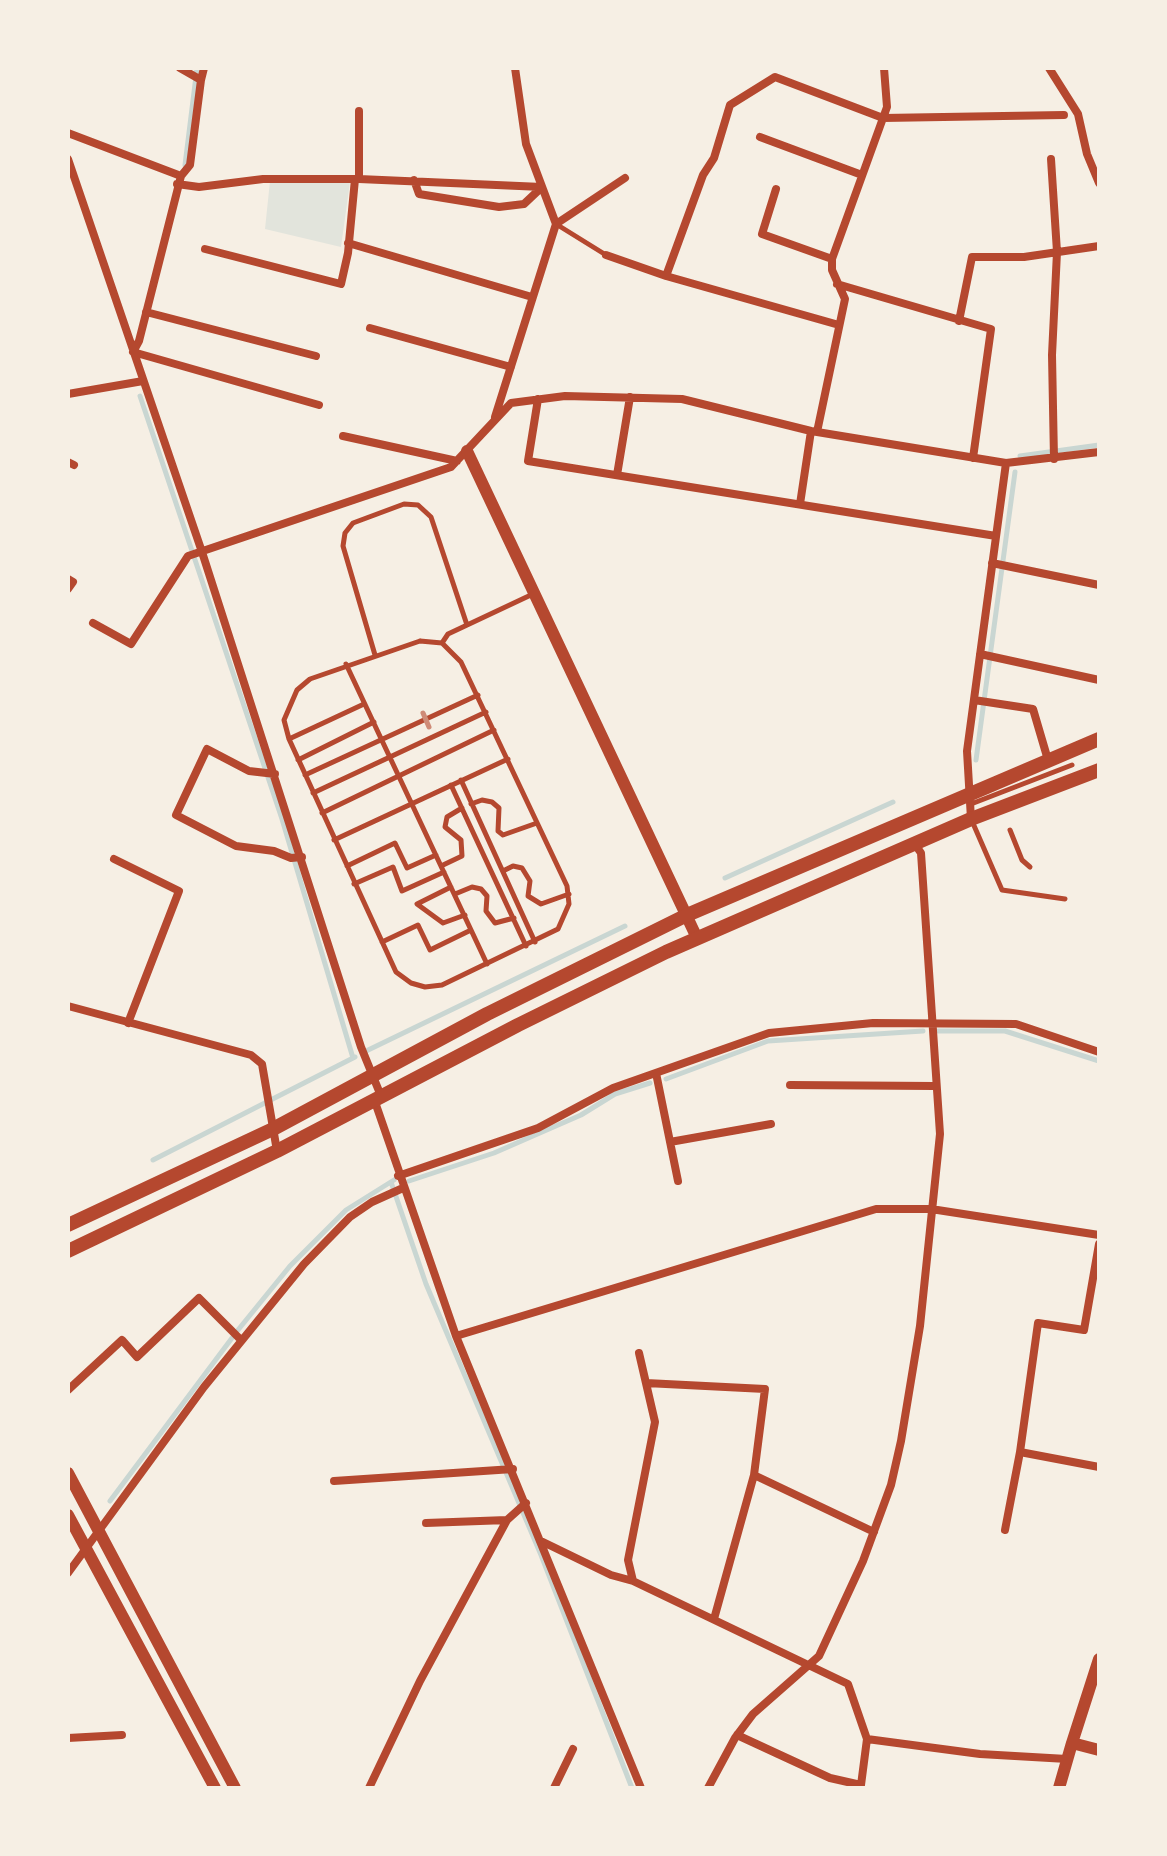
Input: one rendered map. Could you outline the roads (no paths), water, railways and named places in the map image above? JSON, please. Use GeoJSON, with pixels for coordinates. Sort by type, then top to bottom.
{"type":"FeatureCollection","features":[{"type":"Feature","properties":{"kind":"main road"},"geometry":{"type":"LineString","coordinates":[[68,1251],[277,1151],[697,938],[914,843],[970,805],[1048,760],[1099,739]]}},
{"type":"Feature","properties":{"kind":"main road"},"geometry":{"type":"LineString","coordinates":[[68,1225],[273,1129],[487,1014],[687,915],[970,805],[1099,770]]}},
{"type":"Feature","properties":{"kind":"street"},"geometry":{"type":"LineString","coordinates":[[180,68],[197,78]]}},
{"type":"Feature","properties":{"kind":"street"},"geometry":{"type":"LineString","coordinates":[[133,352],[149,313],[179,180],[190,165],[197,78],[204,68]]}},
{"type":"Feature","properties":{"kind":"street"},"geometry":{"type":"LineString","coordinates":[[515,68],[526,144],[556,224]]}},
{"type":"Feature","properties":{"kind":"street"},"geometry":{"type":"LineString","coordinates":[[800,504],[845,299],[837,284],[832,259],[883,118],[887,98],[884,68]]}},
{"type":"Feature","properties":{"kind":"street"},"geometry":{"type":"LineString","coordinates":[[1049,68],[1078,114],[1087,154],[1099,183]]}},
{"type":"Feature","properties":{"kind":"street"},"geometry":{"type":"LineString","coordinates":[[666,276],[703,175],[714,158],[730,105],[775,77],[883,118],[1064,115]]}},
{"type":"Feature","properties":{"kind":"street"},"geometry":{"type":"LineString","coordinates":[[205,249],[341,284],[357,179],[359,111]]}},
{"type":"Feature","properties":{"kind":"street"},"geometry":{"type":"LineString","coordinates":[[68,133],[179,180],[191,188],[263,179],[414,180],[542,187]]}},
{"type":"Feature","properties":{"kind":"street"},"geometry":{"type":"LineString","coordinates":[[760,137],[862,175]]}},
{"type":"Feature","properties":{"kind":"street"},"geometry":{"type":"LineString","coordinates":[[1051,159],[1057,252],[1052,355],[1054,454]]}},
{"type":"Feature","properties":{"kind":"street"},"geometry":{"type":"LineString","coordinates":[[69,164],[143,381],[296,858],[373,1077],[398,1176],[397,1191],[456,1336],[505,1470],[521,1506],[543,1542],[641,1788]]}},
{"type":"Feature","properties":{"kind":"street"},"geometry":{"type":"LineString","coordinates":[[494,422],[556,224],[625,178]]}},
{"type":"Feature","properties":{"kind":"street"},"geometry":{"type":"LineString","coordinates":[[414,180],[419,194],[499,207],[524,204],[542,187]]}},
{"type":"Feature","properties":{"kind":"street"},"geometry":{"type":"LineString","coordinates":[[776,189],[762,234],[832,259]]}},
{"type":"Feature","properties":{"kind":"street"},"geometry":{"type":"LineString","coordinates":[[348,243],[532,297]]}},
{"type":"Feature","properties":{"kind":"street"},"geometry":{"type":"LineString","coordinates":[[959,321],[972,257],[1024,257],[1099,246]]}},
{"type":"Feature","properties":{"kind":"street"},"geometry":{"type":"LineString","coordinates":[[606,255],[666,276],[839,325]]}},
{"type":"Feature","properties":{"kind":"street"},"geometry":{"type":"LineString","coordinates":[[837,284],[991,329],[973,458]]}},
{"type":"Feature","properties":{"kind":"street"},"geometry":{"type":"LineString","coordinates":[[149,313],[316,356]]}},
{"type":"Feature","properties":{"kind":"street"},"geometry":{"type":"LineString","coordinates":[[370,328],[511,367]]}},
{"type":"Feature","properties":{"kind":"street"},"geometry":{"type":"LineString","coordinates":[[133,352],[319,405]]}},
{"type":"Feature","properties":{"kind":"street"},"geometry":{"type":"LineString","coordinates":[[68,394],[143,381]]}},
{"type":"Feature","properties":{"kind":"street"},"geometry":{"type":"LineString","coordinates":[[617,475],[630,397]]}},
{"type":"Feature","properties":{"kind":"street"},"geometry":{"type":"LineString","coordinates":[[93,623],[131,644],[197,554],[451,467],[511,403],[538,399],[682,399],[814,432],[1006,463],[1054,454],[1099,452]]}},
{"type":"Feature","properties":{"kind":"street"},"geometry":{"type":"LineString","coordinates":[[538,399],[528,461],[996,536]]}},
{"type":"Feature","properties":{"kind":"street"},"geometry":{"type":"LineString","coordinates":[[343,436],[457,461]]}},
{"type":"Feature","properties":{"kind":"street"},"geometry":{"type":"LineString","coordinates":[[467,451],[697,938]]}},
{"type":"Feature","properties":{"kind":"street"},"geometry":{"type":"LineString","coordinates":[[970,805],[967,751],[980,701],[987,655],[999,564],[996,536],[1006,463]]}},
{"type":"Feature","properties":{"kind":"street"},"geometry":{"type":"LineString","coordinates":[[999,564],[1099,585]]}},
{"type":"Feature","properties":{"kind":"street"},"geometry":{"type":"LineString","coordinates":[[68,579],[73,582],[68,589]]}},
{"type":"Feature","properties":{"kind":"street"},"geometry":{"type":"LineString","coordinates":[[987,655],[1099,680]]}},
{"type":"Feature","properties":{"kind":"street"},"geometry":{"type":"LineString","coordinates":[[980,701],[1033,709],[1048,760]]}},
{"type":"Feature","properties":{"kind":"street"},"geometry":{"type":"LineString","coordinates":[[269,775],[207,749],[176,815],[236,846],[274,851],[296,858]]}},
{"type":"Feature","properties":{"kind":"street"},"geometry":{"type":"LineString","coordinates":[[708,1788],[737,1735],[753,1714],[819,1656],[874,1532],[891,1485],[901,1441],[920,1326],[940,1134],[934,1086],[921,853],[914,843]]}},
{"type":"Feature","properties":{"kind":"street"},"geometry":{"type":"LineString","coordinates":[[114,859],[179,891],[128,1023]]}},
{"type":"Feature","properties":{"kind":"street"},"geometry":{"type":"LineString","coordinates":[[68,1006],[251,1055],[262,1064],[277,1151]]}},
{"type":"Feature","properties":{"kind":"street"},"geometry":{"type":"LineString","coordinates":[[398,1176],[538,1128],[613,1088],[769,1033],[873,1023],[1016,1024],[1099,1052]]}},
{"type":"Feature","properties":{"kind":"street"},"geometry":{"type":"LineString","coordinates":[[656,1073],[678,1181]]}},
{"type":"Feature","properties":{"kind":"street"},"geometry":{"type":"LineString","coordinates":[[790,1085],[934,1086]]}},
{"type":"Feature","properties":{"kind":"street"},"geometry":{"type":"LineString","coordinates":[[670,1142],[771,1124]]}},
{"type":"Feature","properties":{"kind":"street"},"geometry":{"type":"LineString","coordinates":[[68,1573],[241,1340],[331,1235],[372,1202],[397,1191]]}},
{"type":"Feature","properties":{"kind":"street"},"geometry":{"type":"LineString","coordinates":[[456,1336],[876,1209],[931,1209],[1099,1235]]}},
{"type":"Feature","properties":{"kind":"street"},"geometry":{"type":"LineString","coordinates":[[1005,1530],[1020,1452],[1038,1323],[1084,1330],[1099,1244]]}},
{"type":"Feature","properties":{"kind":"street"},"geometry":{"type":"LineString","coordinates":[[68,1390],[122,1340],[137,1357],[199,1298],[241,1340]]}},
{"type":"Feature","properties":{"kind":"street"},"geometry":{"type":"LineString","coordinates":[[633,1581],[628,1560],[655,1422],[639,1353]]}},
{"type":"Feature","properties":{"kind":"street"},"geometry":{"type":"LineString","coordinates":[[646,1383],[765,1389],[754,1475],[714,1619]]}},
{"type":"Feature","properties":{"kind":"street"},"geometry":{"type":"LineString","coordinates":[[1020,1452],[1099,1467]]}},
{"type":"Feature","properties":{"kind":"street"},"geometry":{"type":"LineString","coordinates":[[334,1481],[505,1470]]}},
{"type":"Feature","properties":{"kind":"street"},"geometry":{"type":"LineString","coordinates":[[68,1473],[235,1788]]}},
{"type":"Feature","properties":{"kind":"street"},"geometry":{"type":"LineString","coordinates":[[754,1475],[874,1532]]}},
{"type":"Feature","properties":{"kind":"street"},"geometry":{"type":"LineString","coordinates":[[369,1788],[420,1681],[507,1520],[521,1506]]}},
{"type":"Feature","properties":{"kind":"street"},"geometry":{"type":"LineString","coordinates":[[68,1515],[215,1788]]}},
{"type":"Feature","properties":{"kind":"street"},"geometry":{"type":"LineString","coordinates":[[426,1523],[507,1520]]}},
{"type":"Feature","properties":{"kind":"street"},"geometry":{"type":"LineString","coordinates":[[543,1542],[611,1575],[633,1581],[848,1684],[867,1739],[860,1786],[830,1778],[737,1735]]}},
{"type":"Feature","properties":{"kind":"street"},"geometry":{"type":"LineString","coordinates":[[1059,1788],[1099,1659]]}},
{"type":"Feature","properties":{"kind":"street"},"geometry":{"type":"LineString","coordinates":[[68,1738],[122,1735]]}},
{"type":"Feature","properties":{"kind":"street"},"geometry":{"type":"LineString","coordinates":[[867,1739],[980,1754],[1067,1759]]}},
{"type":"Feature","properties":{"kind":"street"},"geometry":{"type":"LineString","coordinates":[[1072,1743],[1099,1750]]}},
{"type":"Feature","properties":{"kind":"street"},"geometry":{"type":"LineString","coordinates":[[554,1788],[573,1749]]}},
{"type":"Feature","properties":{"kind":"lane"},"geometry":{"type":"LineString","coordinates":[[556,224],[606,255]]}},
{"type":"Feature","properties":{"kind":"lane"},"geometry":{"type":"LineString","coordinates":[[375,655],[343,546],[345,533],[353,523],[404,504],[418,505],[431,517],[467,625]]}},
{"type":"Feature","properties":{"kind":"lane"},"geometry":{"type":"LineString","coordinates":[[442,643],[448,634],[533,594]]}},
{"type":"Feature","properties":{"kind":"lane"},"geometry":{"type":"LineString","coordinates":[[420,641],[442,643],[461,662],[569,894],[566,916],[558,929],[442,985],[425,987],[411,983],[396,972],[298,760],[284,720],[297,690],[310,679],[375,655],[420,641]]}},
{"type":"Feature","properties":{"kind":"lane"},"geometry":{"type":"LineString","coordinates":[[346,664],[487,964]]}},
{"type":"Feature","properties":{"kind":"lane"},"geometry":{"type":"LineString","coordinates":[[305,775],[478,695]]}},
{"type":"Feature","properties":{"kind":"lane"},"geometry":{"type":"LineString","coordinates":[[289,739],[364,704]]}},
{"type":"Feature","properties":{"kind":"lane"},"geometry":{"type":"LineString","coordinates":[[313,793],[486,711]]}},
{"type":"Feature","properties":{"kind":"lane"},"geometry":{"type":"LineString","coordinates":[[298,760],[374,722]]}},
{"type":"Feature","properties":{"kind":"lane"},"geometry":{"type":"LineString","coordinates":[[322,813],[494,730]]}},
{"type":"Feature","properties":{"kind":"lane"},"geometry":{"type":"LineString","coordinates":[[334,840],[508,759]]}},
{"type":"Feature","properties":{"kind":"lane"},"geometry":{"type":"LineString","coordinates":[[1065,899],[1002,890],[970,805],[1072,765]]}},
{"type":"Feature","properties":{"kind":"lane"},"geometry":{"type":"LineString","coordinates":[[461,780],[535,942]]}},
{"type":"Feature","properties":{"kind":"lane"},"geometry":{"type":"LineString","coordinates":[[451,785],[526,946]]}},
{"type":"Feature","properties":{"kind":"lane"},"geometry":{"type":"LineString","coordinates":[[471,804],[492,802],[499,808],[498,831],[503,835],[537,823]]}},
{"type":"Feature","properties":{"kind":"lane"},"geometry":{"type":"LineString","coordinates":[[354,884],[393,867],[402,891],[462,856],[461,840],[445,827],[447,817],[462,808]]}},
{"type":"Feature","properties":{"kind":"lane"},"geometry":{"type":"LineString","coordinates":[[1010,830],[1022,860],[1030,867]]}},
{"type":"Feature","properties":{"kind":"lane"},"geometry":{"type":"LineString","coordinates":[[347,866],[395,843],[407,868],[436,855]]}},
{"type":"Feature","properties":{"kind":"lane"},"geometry":{"type":"LineString","coordinates":[[503,871],[513,866],[522,868],[530,881],[528,896],[541,904],[569,894]]}},
{"type":"Feature","properties":{"kind":"lane"},"geometry":{"type":"LineString","coordinates":[[465,915],[443,923],[417,904],[453,890],[472,887],[481,889],[487,896],[486,911],[495,923],[514,918]]}},
{"type":"Feature","properties":{"kind":"lane"},"geometry":{"type":"LineString","coordinates":[[382,942],[418,925],[430,950],[471,930]]}},
{"type":"Feature","properties":{"kind":"waterway"},"geometry":{"type":"LineString","coordinates":[[185,165],[197,68]]}},
{"type":"Feature","properties":{"kind":"waterway"},"geometry":{"type":"LineString","coordinates":[[140,396],[282,819],[353,1058]]}},
{"type":"Feature","properties":{"kind":"waterway"},"geometry":{"type":"LineString","coordinates":[[1020,456],[1099,445]]}},
{"type":"Feature","properties":{"kind":"waterway"},"geometry":{"type":"LineString","coordinates":[[976,760],[1015,472]]}},
{"type":"Feature","properties":{"kind":"waterway"},"geometry":{"type":"LineString","coordinates":[[725,878],[893,802]]}},
{"type":"Feature","properties":{"kind":"waterway"},"geometry":{"type":"LineString","coordinates":[[364,1052],[625,926]]}},
{"type":"Feature","properties":{"kind":"waterway"},"geometry":{"type":"LineString","coordinates":[[666,1079],[768,1041],[923,1031]]}},
{"type":"Feature","properties":{"kind":"waterway"},"geometry":{"type":"LineString","coordinates":[[938,1031],[1005,1031],[1099,1061]]}},
{"type":"Feature","properties":{"kind":"waterway"},"geometry":{"type":"LineString","coordinates":[[153,1160],[355,1057]]}},
{"type":"Feature","properties":{"kind":"waterway"},"geometry":{"type":"LineString","coordinates":[[409,1181],[494,1153],[581,1115],[615,1094],[650,1083]]}},
{"type":"Feature","properties":{"kind":"waterway"},"geometry":{"type":"LineString","coordinates":[[238,1330],[290,1266],[346,1210],[394,1180]]}},
{"type":"Feature","properties":{"kind":"waterway"},"geometry":{"type":"LineString","coordinates":[[391,1182],[426,1284],[541,1555],[632,1788]]}},
{"type":"Feature","properties":{"kind":"waterway"},"geometry":{"type":"LineString","coordinates":[[110,1501],[232,1338]]}},
{"type":"Feature","properties":{"kind":"railway"},"geometry":{"type":"LineString","coordinates":[[423,713],[429,727]]}}]}
